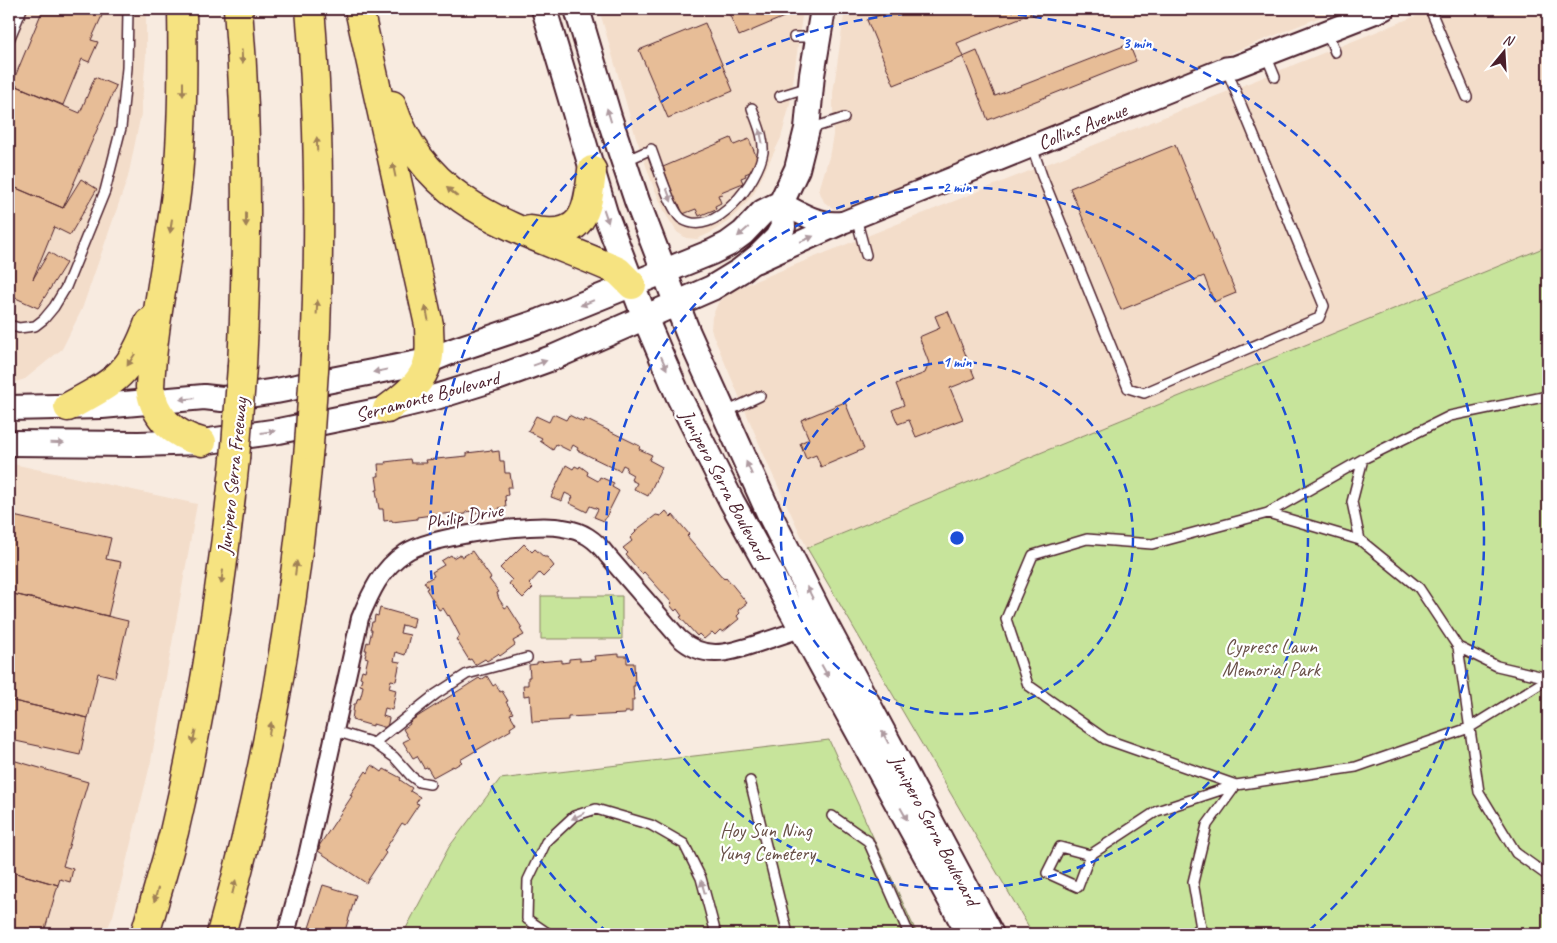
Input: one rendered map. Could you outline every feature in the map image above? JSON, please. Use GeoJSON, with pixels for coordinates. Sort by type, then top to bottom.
{"type":"FeatureCollection","features":[{"type":"Feature","properties":{"kind":"highway"},"geometry":{"type":"LineString","coordinates":[[182,9],[182,122],[178,177],[162,283],[150,387],[153,402],[165,423],[189,439],[202,442]]}},
{"type":"Feature","properties":{"kind":"highway","name":"Junipero Serra Freeway"},"geometry":{"type":"LineString","coordinates":[[145,934],[173,834],[200,709],[221,582],[236,459],[246,285],[246,166],[238,9]]}},
{"type":"Feature","properties":{"kind":"highway"},"geometry":{"type":"LineString","coordinates":[[221,934],[256,796],[279,679],[299,543],[309,445],[318,292],[316,99],[310,9]]}},
{"type":"Feature","properties":{"kind":"highway"},"geometry":{"type":"LineString","coordinates":[[359,9],[428,316],[428,362],[412,390],[387,409]]}},
{"type":"Feature","properties":{"kind":"highway"},"geometry":{"type":"LineString","coordinates":[[368,9],[390,99],[406,137],[425,164],[446,187],[469,205],[493,218],[618,272],[632,285]]}},
{"type":"Feature","properties":{"kind":"highway"},"geometry":{"type":"LineString","coordinates":[[493,218],[520,228],[540,232],[556,232],[570,229],[580,221],[586,209],[590,195],[592,170]]}},
{"type":"Feature","properties":{"kind":"highway"},"geometry":{"type":"LineString","coordinates":[[68,407],[112,383],[130,365],[143,341],[162,283]]}},
{"type":"Feature","properties":{"kind":"main road","name":"Junipero Serra Boulevard"},"geometry":{"type":"LineString","coordinates":[[544,9],[608,222],[645,318],[678,395],[801,629],[969,934]]}},
{"type":"Feature","properties":{"kind":"main road","name":"Junipero Serra Boulevard"},"geometry":{"type":"LineString","coordinates":[[577,9],[623,161],[676,304],[724,413],[769,512],[821,616],[991,934]]}},
{"type":"Feature","properties":{"kind":"main road","name":"Serramonte Boulevard"},"geometry":{"type":"LineString","coordinates":[[9,442],[139,444],[202,442],[279,431],[387,409],[436,397],[552,358],[712,288],[747,266],[765,251],[780,233],[783,222],[782,203],[797,169],[807,129],[822,9]]}},
{"type":"Feature","properties":{"kind":"main road","name":"Serramonte Boulevard"},"geometry":{"type":"LineString","coordinates":[[9,408],[68,407],[204,397],[222,398],[428,362],[455,350],[541,321],[706,255],[728,244],[743,233],[763,212],[782,203]]}},
{"type":"Feature","properties":{"kind":"street","name":"Collins Avenue"},"geometry":{"type":"LineString","coordinates":[[782,203],[818,221],[834,224],[850,220],[1226,68],[1235,68],[1384,9]]}},
{"type":"Feature","properties":{"kind":"street"},"geometry":{"type":"LineString","coordinates":[[747,266],[850,220]]}},
{"type":"Feature","properties":{"kind":"street","name":"Philip Drive"},"geometry":{"type":"LineString","coordinates":[[286,934],[307,856],[360,618],[371,592],[388,566],[406,551],[427,543],[468,535],[536,526],[563,528],[590,537],[597,542],[606,555],[679,638],[692,649],[706,653],[723,653],[801,629]]}},
{"type":"Feature","properties":{"kind":"lane"},"geometry":{"type":"LineString","coordinates":[[9,40],[22,9]]}},
{"type":"Feature","properties":{"kind":"lane"},"geometry":{"type":"LineString","coordinates":[[9,325],[19,328],[35,326],[54,307],[66,287],[105,191],[120,128],[126,68],[128,9]]}},
{"type":"Feature","properties":{"kind":"lane"},"geometry":{"type":"LineString","coordinates":[[1430,9],[1467,97]]}},
{"type":"Feature","properties":{"kind":"lane"},"geometry":{"type":"LineString","coordinates":[[1326,31],[1335,52]]}},
{"type":"Feature","properties":{"kind":"lane"},"geometry":{"type":"LineString","coordinates":[[794,37],[818,37]]}},
{"type":"Feature","properties":{"kind":"lane"},"geometry":{"type":"LineString","coordinates":[[1266,55],[1275,77]]}},
{"type":"Feature","properties":{"kind":"lane"},"geometry":{"type":"LineString","coordinates":[[1032,146],[1042,176],[1128,388],[1144,393],[1319,318],[1324,306],[1226,68]]}},
{"type":"Feature","properties":{"kind":"lane"},"geometry":{"type":"LineString","coordinates":[[780,96],[811,86]]}},
{"type":"Feature","properties":{"kind":"lane"},"geometry":{"type":"LineString","coordinates":[[623,161],[648,151],[674,209],[681,219],[691,222],[704,222],[718,218],[746,190],[762,155],[762,134],[752,108]]}},
{"type":"Feature","properties":{"kind":"lane"},"geometry":{"type":"LineString","coordinates":[[807,129],[844,118]]}},
{"type":"Feature","properties":{"kind":"lane"},"geometry":{"type":"LineString","coordinates":[[850,220],[866,255]]}},
{"type":"Feature","properties":{"kind":"lane"},"geometry":{"type":"LineString","coordinates":[[724,413],[760,396]]}},
{"type":"Feature","properties":{"kind":"lane"},"geometry":{"type":"LineString","coordinates":[[1236,785],[1105,739],[1028,685],[1006,619],[1033,555],[1087,539],[1152,544],[1268,514],[1363,459],[1450,416],[1548,396]]}},
{"type":"Feature","properties":{"kind":"lane"},"geometry":{"type":"LineString","coordinates":[[1360,540],[1352,502],[1363,459]]}},
{"type":"Feature","properties":{"kind":"lane"},"geometry":{"type":"LineString","coordinates":[[1268,514],[1360,540],[1419,588],[1458,647],[1479,792],[1516,853],[1548,876]]}},
{"type":"Feature","properties":{"kind":"lane"},"geometry":{"type":"LineString","coordinates":[[1458,647],[1497,666],[1548,678]]}},
{"type":"Feature","properties":{"kind":"lane"},"geometry":{"type":"LineString","coordinates":[[374,743],[436,694],[467,674],[527,658]]}},
{"type":"Feature","properties":{"kind":"lane"},"geometry":{"type":"LineString","coordinates":[[1090,855],[1060,847],[1047,873],[1078,887],[1090,855],[1156,811],[1236,785],[1356,767],[1469,728],[1548,678]]}},
{"type":"Feature","properties":{"kind":"lane"},"geometry":{"type":"LineString","coordinates":[[335,731],[374,743],[394,758],[419,782],[430,784]]}},
{"type":"Feature","properties":{"kind":"lane"},"geometry":{"type":"LineString","coordinates":[[750,781],[788,934]]}},
{"type":"Feature","properties":{"kind":"lane"},"geometry":{"type":"LineString","coordinates":[[1190,934],[1203,931],[1193,882],[1207,825],[1236,785]]}},
{"type":"Feature","properties":{"kind":"lane"},"geometry":{"type":"LineString","coordinates":[[549,934],[527,919],[528,880],[546,842],[574,816],[596,810],[651,825],[684,844],[701,878],[716,934]]}},
{"type":"Feature","properties":{"kind":"lane"},"geometry":{"type":"LineString","coordinates":[[832,816],[868,841],[909,934]]}},
{"type":"Feature","properties":{"kind":"shaded area"},"geometry":{"type":"Polygon","coordinates":[[[9,9],[146,9],[146,55],[141,114],[128,177],[82,309],[62,349],[25,379],[9,384],[9,9]]]}},
{"type":"Feature","properties":{"kind":"shaded area"},"geometry":{"type":"Polygon","coordinates":[[[599,9],[803,9],[790,104],[781,138],[754,193],[742,208],[727,222],[697,239],[686,238],[677,232],[666,215],[652,183],[635,134],[599,9]]]}},
{"type":"Feature","properties":{"kind":"shaded area"},"geometry":{"type":"Polygon","coordinates":[[[845,9],[1340,9],[848,208],[834,209],[824,202],[819,190],[829,157],[833,135],[833,93],[845,9]]]}},
{"type":"Feature","properties":{"kind":"shaded area"},"geometry":{"type":"Polygon","coordinates":[[[1433,9],[1548,9],[1548,246],[807,548],[770,469],[711,329],[712,317],[718,303],[728,293],[1433,9]]]}},
{"type":"Feature","properties":{"kind":"shaded area"},"geometry":{"type":"Polygon","coordinates":[[[13,464],[197,504],[151,761],[113,916],[105,934],[9,934],[9,465],[13,464]]]}},
{"type":"Feature","properties":{"kind":"green space","name":"Cypress Lawn Memorial Park"},"geometry":{"type":"Polygon","coordinates":[[[1548,246],[1548,934],[1033,934],[807,548],[1548,246]]]}},
{"type":"Feature","properties":{"kind":"green space"},"geometry":{"type":"Polygon","coordinates":[[[541,596],[622,596],[622,639],[541,639],[541,596]]]}},
{"type":"Feature","properties":{"kind":"green space","name":"Hoy Sun Ning Yung Cemetery"},"geometry":{"type":"Polygon","coordinates":[[[829,740],[917,934],[403,934],[449,847],[500,779],[829,740]]]}},
{"type":"Feature","properties":{"kind":"building"},"geometry":{"type":"Polygon","coordinates":[[[43,9],[105,9],[91,40],[98,42],[89,62],[82,59],[63,105],[12,84],[43,9]]]}},
{"type":"Feature","properties":{"kind":"building"},"geometry":{"type":"Polygon","coordinates":[[[727,9],[797,9],[798,11],[739,36],[727,9]]]}},
{"type":"Feature","properties":{"kind":"building"},"geometry":{"type":"Polygon","coordinates":[[[895,9],[1042,9],[957,43],[963,57],[894,85],[867,20],[895,9]]]}},
{"type":"Feature","properties":{"kind":"building"},"geometry":{"type":"Polygon","coordinates":[[[705,23],[733,91],[668,118],[639,50],[705,23]]]}},
{"type":"Feature","properties":{"kind":"building"},"geometry":{"type":"Polygon","coordinates":[[[1129,44],[1136,61],[988,120],[963,57],[977,51],[995,96],[1129,44]]]}},
{"type":"Feature","properties":{"kind":"building"},"geometry":{"type":"Polygon","coordinates":[[[95,77],[116,86],[63,208],[9,185],[9,92],[12,84],[80,113],[95,77]]]}},
{"type":"Feature","properties":{"kind":"building"},"geometry":{"type":"Polygon","coordinates":[[[731,138],[734,145],[749,139],[757,158],[753,171],[741,178],[743,183],[718,195],[721,203],[715,206],[716,209],[699,216],[696,209],[683,214],[679,204],[677,205],[663,167],[731,138]]]}},
{"type":"Feature","properties":{"kind":"building"},"geometry":{"type":"Polygon","coordinates":[[[1175,145],[1236,293],[1214,302],[1204,276],[1121,310],[1070,188],[1175,145]]]}},
{"type":"Feature","properties":{"kind":"building"},"geometry":{"type":"Polygon","coordinates":[[[81,179],[97,189],[70,235],[54,227],[33,279],[49,252],[66,263],[38,308],[9,295],[9,185],[63,208],[81,179]]]}},
{"type":"Feature","properties":{"kind":"building"},"geometry":{"type":"Polygon","coordinates":[[[948,311],[975,378],[950,388],[963,419],[916,437],[909,420],[898,424],[892,410],[904,405],[896,384],[925,373],[929,363],[919,337],[940,328],[935,316],[948,311]]]}},
{"type":"Feature","properties":{"kind":"building"},"geometry":{"type":"Polygon","coordinates":[[[845,402],[864,449],[821,467],[816,455],[806,459],[800,443],[809,439],[801,420],[845,402]]]}},
{"type":"Feature","properties":{"kind":"building"},"geometry":{"type":"Polygon","coordinates":[[[553,414],[566,420],[569,415],[583,422],[585,419],[640,446],[639,449],[652,455],[649,460],[662,467],[648,496],[634,489],[637,483],[631,480],[633,475],[626,471],[627,467],[623,465],[620,471],[577,450],[578,448],[573,445],[570,451],[556,444],[553,450],[540,441],[542,438],[528,431],[536,416],[549,422],[553,414]]]}},
{"type":"Feature","properties":{"kind":"building"},"geometry":{"type":"Polygon","coordinates":[[[492,450],[492,452],[499,451],[500,461],[504,461],[505,473],[510,473],[512,487],[507,487],[508,495],[505,496],[506,507],[499,508],[499,510],[466,512],[466,514],[432,515],[417,517],[417,519],[384,521],[383,509],[379,509],[376,490],[378,490],[376,476],[379,476],[378,464],[410,459],[411,463],[427,463],[426,460],[467,456],[467,453],[492,450]]]}},
{"type":"Feature","properties":{"kind":"building"},"geometry":{"type":"Polygon","coordinates":[[[566,465],[573,469],[575,466],[579,468],[580,466],[588,472],[587,475],[598,481],[600,477],[614,483],[612,487],[619,491],[604,521],[594,517],[598,509],[590,506],[587,512],[569,503],[573,497],[565,493],[562,501],[551,497],[566,465]]]}},
{"type":"Feature","properties":{"kind":"building"},"geometry":{"type":"Polygon","coordinates":[[[666,511],[671,517],[673,515],[689,534],[687,536],[724,579],[726,577],[747,603],[738,610],[740,613],[737,616],[739,619],[723,632],[720,630],[715,635],[712,632],[704,639],[699,634],[697,636],[680,617],[682,616],[677,609],[675,611],[670,605],[672,603],[644,572],[642,574],[626,555],[628,553],[623,548],[632,541],[630,538],[635,531],[656,515],[661,516],[666,511]]]}},
{"type":"Feature","properties":{"kind":"building"},"geometry":{"type":"Polygon","coordinates":[[[9,515],[111,538],[106,559],[121,562],[108,616],[9,593],[9,515]]]}},
{"type":"Feature","properties":{"kind":"building"},"geometry":{"type":"Polygon","coordinates":[[[524,544],[532,552],[535,549],[544,557],[547,557],[554,566],[543,577],[539,573],[529,584],[533,588],[523,598],[509,584],[512,580],[500,568],[524,544]]]}},
{"type":"Feature","properties":{"kind":"building"},"geometry":{"type":"Polygon","coordinates":[[[472,551],[499,592],[497,593],[499,599],[505,608],[508,606],[522,628],[520,629],[524,635],[513,641],[515,645],[500,656],[498,654],[487,661],[485,659],[475,665],[471,659],[469,660],[456,639],[460,636],[449,615],[443,608],[439,610],[426,589],[428,588],[424,582],[434,576],[432,572],[444,565],[441,561],[451,555],[453,558],[460,554],[462,557],[472,551]]]}},
{"type":"Feature","properties":{"kind":"building"},"geometry":{"type":"Polygon","coordinates":[[[9,593],[128,621],[115,677],[98,673],[88,718],[9,700],[9,593]]]}},
{"type":"Feature","properties":{"kind":"building"},"geometry":{"type":"Polygon","coordinates":[[[380,608],[415,618],[413,628],[402,625],[400,633],[410,635],[405,655],[396,652],[394,661],[400,662],[396,681],[391,680],[389,688],[396,690],[392,710],[385,708],[383,716],[389,718],[387,728],[352,720],[354,704],[356,704],[358,698],[360,699],[362,692],[363,686],[360,685],[362,678],[360,677],[362,670],[365,671],[368,658],[365,657],[367,650],[365,650],[367,642],[369,643],[372,622],[374,622],[375,615],[378,616],[380,608]]]}},
{"type":"Feature","properties":{"kind":"building"},"geometry":{"type":"Polygon","coordinates":[[[619,654],[619,656],[627,656],[627,663],[634,663],[635,686],[633,686],[634,700],[632,700],[632,712],[568,717],[568,720],[532,722],[530,695],[524,696],[523,685],[528,685],[528,677],[530,677],[529,665],[537,664],[537,662],[562,660],[562,663],[569,662],[569,659],[580,658],[580,661],[595,660],[594,656],[619,654]]]}},
{"type":"Feature","properties":{"kind":"building"},"geometry":{"type":"Polygon","coordinates":[[[487,676],[493,686],[496,684],[500,692],[502,691],[513,713],[510,714],[516,724],[510,728],[511,730],[460,760],[462,762],[433,777],[427,767],[424,768],[417,756],[413,758],[403,742],[409,739],[403,729],[410,724],[409,722],[479,678],[481,680],[487,676]]]}},
{"type":"Feature","properties":{"kind":"building"},"geometry":{"type":"Polygon","coordinates":[[[9,700],[88,718],[80,755],[11,740],[9,747],[9,700]]]}},
{"type":"Feature","properties":{"kind":"building"},"geometry":{"type":"Polygon","coordinates":[[[9,759],[88,782],[63,866],[73,869],[70,882],[60,879],[58,885],[9,871],[9,759]]]}},
{"type":"Feature","properties":{"kind":"building"},"geometry":{"type":"Polygon","coordinates":[[[372,765],[382,772],[384,769],[401,778],[400,780],[412,788],[410,791],[420,797],[416,803],[419,804],[405,825],[402,823],[384,851],[386,853],[366,883],[318,851],[319,846],[352,796],[350,795],[366,771],[368,773],[372,765]]]}},
{"type":"Feature","properties":{"kind":"building"},"geometry":{"type":"Polygon","coordinates":[[[9,871],[58,885],[45,929],[52,934],[9,934],[9,871]]]}},
{"type":"Feature","properties":{"kind":"building"},"geometry":{"type":"Polygon","coordinates":[[[323,885],[356,895],[344,934],[307,934],[323,885]]]}}]}
